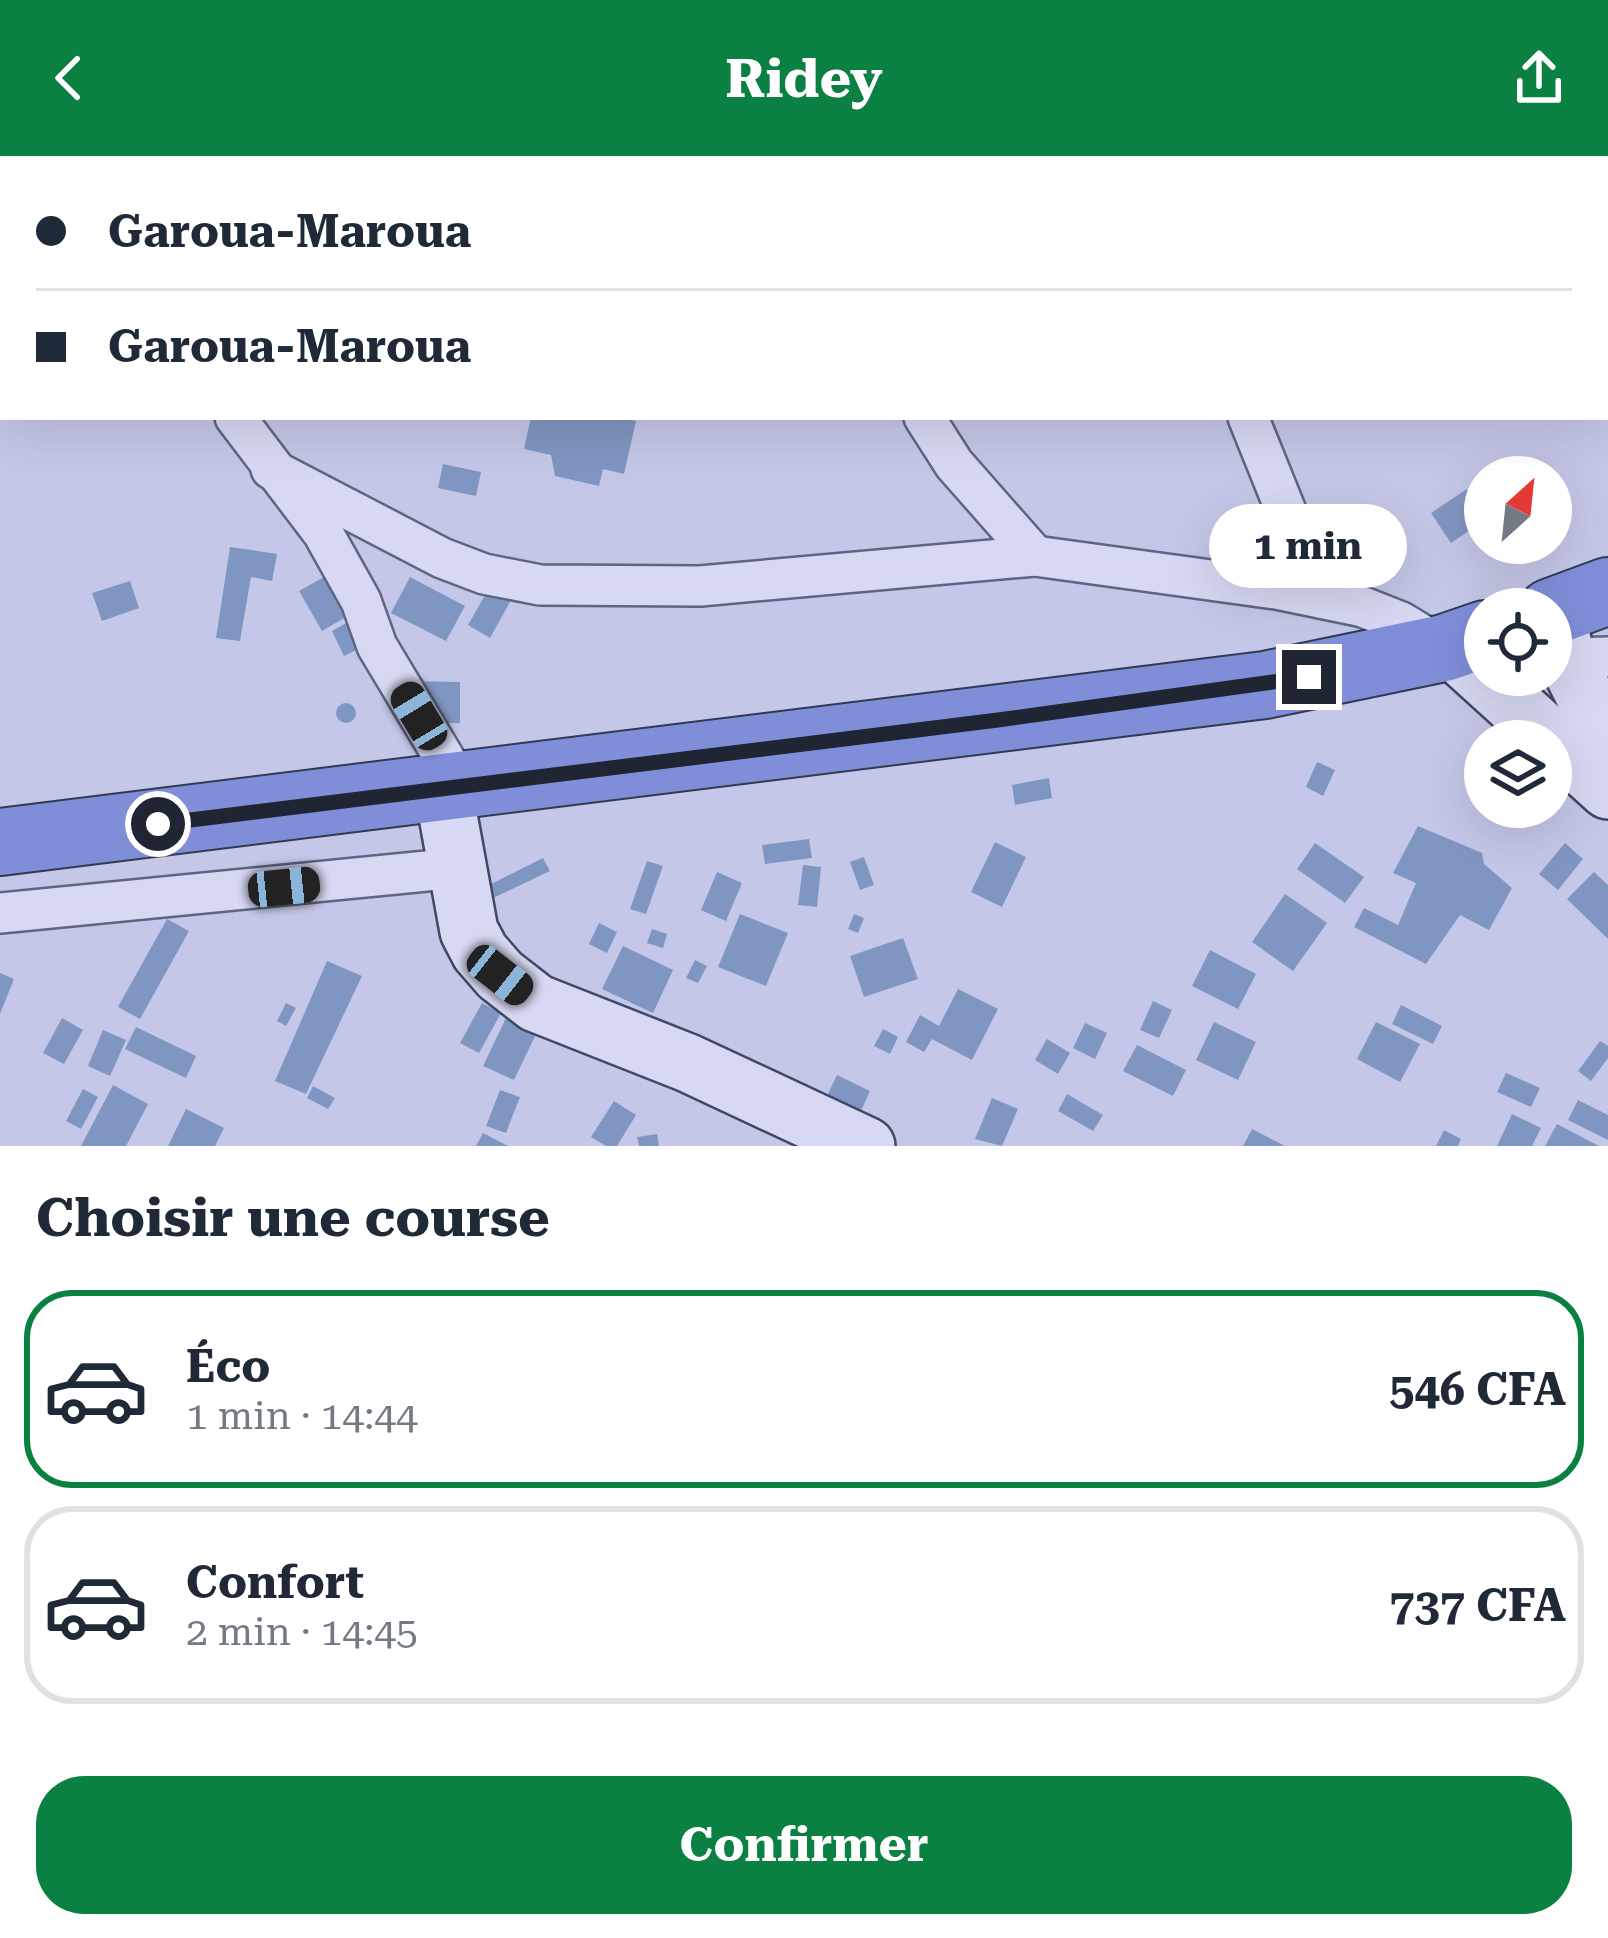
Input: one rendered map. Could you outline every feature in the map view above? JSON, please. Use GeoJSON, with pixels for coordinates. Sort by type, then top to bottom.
{"type":"FeatureCollection","features":[{"type":"Feature","properties":{"kind":"highway"},"geometry":{"type":"LineString","coordinates":[[0,842],[1265,685],[1460,643]]}},
{"type":"Feature","properties":{"kind":"main road"},"geometry":{"type":"LineString","coordinates":[[1578,626],[1608,742]]}},
{"type":"Feature","properties":{"kind":"main road"},"geometry":{"type":"LineString","coordinates":[[1460,643],[1608,790]]}},
{"type":"Feature","properties":{"kind":"main road"},"geometry":{"type":"LineString","coordinates":[[452,788],[462,904],[480,952],[536,1003],[688,1064],[866,1146]]}},
{"type":"Feature","properties":{"kind":"street"},"geometry":{"type":"LineString","coordinates":[[237,420],[333,551],[452,788]]}},
{"type":"Feature","properties":{"kind":"street"},"geometry":{"type":"LineString","coordinates":[[926,420],[954,464],[1035,556]]}},
{"type":"Feature","properties":{"kind":"street"},"geometry":{"type":"LineString","coordinates":[[1249,420],[1321,598]]}},
{"type":"Feature","properties":{"kind":"street"},"geometry":{"type":"LineString","coordinates":[[271,469],[442,558],[484,574],[540,585],[700,586],[1035,556],[1321,598],[1363,607],[1460,643]]}},
{"type":"Feature","properties":{"kind":"street"},"geometry":{"type":"LineString","coordinates":[[0,913],[457,868]]}},
{"type":"Feature","properties":{"kind":"building"},"geometry":{"type":"Polygon","coordinates":[[[530,420],[636,421],[624,474],[603,469],[599,486],[555,476],[551,455],[524,449],[530,420]]]}},
{"type":"Feature","properties":{"kind":"building"},"geometry":{"type":"Polygon","coordinates":[[[443,464],[481,472],[476,496],[438,488],[443,464]]]}},
{"type":"Feature","properties":{"kind":"building"},"geometry":{"type":"Polygon","coordinates":[[[1464,491],[1464,534],[1451,543],[1431,513],[1464,491]]]}},
{"type":"Feature","properties":{"kind":"building"},"geometry":{"type":"Polygon","coordinates":[[[230,547],[277,554],[272,581],[251,577],[240,641],[216,638],[230,547]]]}},
{"type":"Feature","properties":{"kind":"building"},"geometry":{"type":"Polygon","coordinates":[[[324,577],[346,617],[322,631],[299,591],[324,577]]]}},
{"type":"Feature","properties":{"kind":"building"},"geometry":{"type":"Polygon","coordinates":[[[410,577],[465,606],[446,641],[391,613],[410,577]]]}},
{"type":"Feature","properties":{"kind":"building"},"geometry":{"type":"Polygon","coordinates":[[[130,581],[139,608],[102,621],[92,593],[130,581]]]}},
{"type":"Feature","properties":{"kind":"building"},"geometry":{"type":"Polygon","coordinates":[[[488,590],[510,602],[490,638],[468,625],[488,590]]]}},
{"type":"Feature","properties":{"kind":"building"},"geometry":{"type":"Polygon","coordinates":[[[348,622],[361,648],[344,656],[332,631],[348,622]]]}},
{"type":"Feature","properties":{"kind":"building"},"geometry":{"type":"Polygon","coordinates":[[[409,681],[460,682],[460,723],[409,722],[409,681]]]}},
{"type":"Feature","properties":{"kind":"building"},"geometry":{"type":"Polygon","coordinates":[[[346,703],[356,713],[346,723],[336,713],[346,703]]]}},
{"type":"Feature","properties":{"kind":"building"},"geometry":{"type":"Polygon","coordinates":[[[1317,762],[1335,770],[1323,796],[1306,787],[1317,762]]]}},
{"type":"Feature","properties":{"kind":"building"},"geometry":{"type":"Polygon","coordinates":[[[1049,778],[1052,798],[1015,805],[1012,785],[1049,778]]]}},
{"type":"Feature","properties":{"kind":"building"},"geometry":{"type":"Polygon","coordinates":[[[1418,826],[1482,853],[1484,864],[1512,888],[1489,930],[1460,915],[1426,964],[1354,927],[1364,908],[1398,925],[1416,883],[1393,873],[1418,826]]]}},
{"type":"Feature","properties":{"kind":"building"},"geometry":{"type":"Polygon","coordinates":[[[809,839],[812,858],[765,864],[762,845],[809,839]]]}},
{"type":"Feature","properties":{"kind":"building"},"geometry":{"type":"Polygon","coordinates":[[[995,842],[1026,857],[1002,907],[971,892],[995,842]]]}},
{"type":"Feature","properties":{"kind":"building"},"geometry":{"type":"Polygon","coordinates":[[[1315,843],[1364,877],[1345,903],[1297,869],[1315,843]]]}},
{"type":"Feature","properties":{"kind":"building"},"geometry":{"type":"Polygon","coordinates":[[[1565,843],[1583,859],[1558,890],[1539,874],[1565,843]]]}},
{"type":"Feature","properties":{"kind":"building"},"geometry":{"type":"Polygon","coordinates":[[[864,857],[874,885],[860,890],[850,862],[864,857]]]}},
{"type":"Feature","properties":{"kind":"building"},"geometry":{"type":"Polygon","coordinates":[[[543,858],[550,871],[493,898],[487,886],[543,858]]]}},
{"type":"Feature","properties":{"kind":"building"},"geometry":{"type":"Polygon","coordinates":[[[647,861],[663,866],[646,914],[630,909],[647,861]]]}},
{"type":"Feature","properties":{"kind":"building"},"geometry":{"type":"Polygon","coordinates":[[[803,865],[821,867],[817,907],[798,905],[803,865]]]}},
{"type":"Feature","properties":{"kind":"building"},"geometry":{"type":"Polygon","coordinates":[[[717,872],[742,883],[726,921],[701,910],[717,872]]]}},
{"type":"Feature","properties":{"kind":"building"},"geometry":{"type":"Polygon","coordinates":[[[1594,872],[1608,885],[1608,939],[1567,899],[1594,872]]]}},
{"type":"Feature","properties":{"kind":"building"},"geometry":{"type":"Polygon","coordinates":[[[1285,894],[1327,923],[1293,971],[1252,942],[1285,894]]]}},
{"type":"Feature","properties":{"kind":"building"},"geometry":{"type":"Polygon","coordinates":[[[740,914],[788,933],[766,986],[718,967],[740,914]]]}},
{"type":"Feature","properties":{"kind":"building"},"geometry":{"type":"Polygon","coordinates":[[[854,914],[864,918],[858,933],[848,929],[854,914]]]}},
{"type":"Feature","properties":{"kind":"building"},"geometry":{"type":"Polygon","coordinates":[[[167,919],[189,931],[140,1019],[118,1007],[167,919]]]}},
{"type":"Feature","properties":{"kind":"building"},"geometry":{"type":"Polygon","coordinates":[[[599,923],[617,932],[607,953],[589,944],[599,923]]]}},
{"type":"Feature","properties":{"kind":"building"},"geometry":{"type":"Polygon","coordinates":[[[652,929],[667,934],[663,948],[647,943],[652,929]]]}},
{"type":"Feature","properties":{"kind":"building"},"geometry":{"type":"Polygon","coordinates":[[[903,938],[918,979],[864,997],[850,956],[903,938]]]}},
{"type":"Feature","properties":{"kind":"building"},"geometry":{"type":"Polygon","coordinates":[[[623,946],[673,970],[653,1013],[602,989],[623,946]]]}},
{"type":"Feature","properties":{"kind":"building"},"geometry":{"type":"Polygon","coordinates":[[[1210,950],[1256,974],[1238,1009],[1192,986],[1210,950]]]}},
{"type":"Feature","properties":{"kind":"building"},"geometry":{"type":"Polygon","coordinates":[[[695,960],[707,966],[698,983],[686,978],[695,960]]]}},
{"type":"Feature","properties":{"kind":"building"},"geometry":{"type":"Polygon","coordinates":[[[327,961],[362,976],[306,1094],[275,1081],[327,961]]]}},
{"type":"Feature","properties":{"kind":"building"},"geometry":{"type":"Polygon","coordinates":[[[0,973],[14,979],[0,1014],[0,973]]]}},
{"type":"Feature","properties":{"kind":"building"},"geometry":{"type":"Polygon","coordinates":[[[958,989],[998,1009],[972,1060],[932,1039],[924,1052],[906,1042],[920,1015],[939,1026],[958,989]]]}},
{"type":"Feature","properties":{"kind":"building"},"geometry":{"type":"Polygon","coordinates":[[[1153,1001],[1172,1010],[1159,1038],[1140,1030],[1153,1001]]]}},
{"type":"Feature","properties":{"kind":"building"},"geometry":{"type":"Polygon","coordinates":[[[286,1003],[296,1008],[286,1026],[277,1021],[286,1003]]]}},
{"type":"Feature","properties":{"kind":"building"},"geometry":{"type":"Polygon","coordinates":[[[482,1003],[501,1013],[479,1053],[460,1043],[482,1003]]]}},
{"type":"Feature","properties":{"kind":"building"},"geometry":{"type":"Polygon","coordinates":[[[1401,1005],[1442,1026],[1433,1044],[1392,1024],[1401,1005]]]}},
{"type":"Feature","properties":{"kind":"building"},"geometry":{"type":"Polygon","coordinates":[[[62,1018],[83,1030],[64,1064],[43,1053],[62,1018]]]}},
{"type":"Feature","properties":{"kind":"building"},"geometry":{"type":"Polygon","coordinates":[[[506,1018],[537,1032],[514,1080],[483,1066],[506,1018]]]}},
{"type":"Feature","properties":{"kind":"building"},"geometry":{"type":"Polygon","coordinates":[[[1214,1022],[1256,1042],[1238,1080],[1196,1060],[1214,1022]]]}},
{"type":"Feature","properties":{"kind":"building"},"geometry":{"type":"Polygon","coordinates":[[[1376,1022],[1420,1044],[1400,1082],[1357,1059],[1376,1022]]]}},
{"type":"Feature","properties":{"kind":"building"},"geometry":{"type":"Polygon","coordinates":[[[1085,1023],[1107,1033],[1095,1059],[1073,1048],[1085,1023]]]}},
{"type":"Feature","properties":{"kind":"building"},"geometry":{"type":"Polygon","coordinates":[[[136,1027],[196,1056],[186,1078],[125,1049],[136,1027]]]}},
{"type":"Feature","properties":{"kind":"building"},"geometry":{"type":"Polygon","coordinates":[[[883,1029],[898,1037],[890,1054],[874,1046],[883,1029]]]}},
{"type":"Feature","properties":{"kind":"building"},"geometry":{"type":"Polygon","coordinates":[[[103,1030],[126,1040],[110,1076],[88,1066],[103,1030]]]}},
{"type":"Feature","properties":{"kind":"building"},"geometry":{"type":"Polygon","coordinates":[[[1047,1039],[1070,1053],[1058,1074],[1035,1060],[1047,1039]]]}},
{"type":"Feature","properties":{"kind":"building"},"geometry":{"type":"Polygon","coordinates":[[[1600,1041],[1608,1046],[1608,1058],[1591,1081],[1578,1071],[1600,1041]]]}},
{"type":"Feature","properties":{"kind":"building"},"geometry":{"type":"Polygon","coordinates":[[[1137,1045],[1186,1070],[1173,1096],[1123,1071],[1137,1045]]]}},
{"type":"Feature","properties":{"kind":"building"},"geometry":{"type":"Polygon","coordinates":[[[1506,1073],[1540,1088],[1531,1107],[1497,1092],[1506,1073]]]}},
{"type":"Feature","properties":{"kind":"building"},"geometry":{"type":"Polygon","coordinates":[[[837,1075],[870,1091],[861,1111],[827,1096],[837,1075]]]}},
{"type":"Feature","properties":{"kind":"building"},"geometry":{"type":"Polygon","coordinates":[[[113,1085],[148,1104],[126,1146],[81,1146],[113,1085]]]}},
{"type":"Feature","properties":{"kind":"building"},"geometry":{"type":"Polygon","coordinates":[[[313,1086],[335,1098],[328,1109],[307,1098],[313,1086]]]}},
{"type":"Feature","properties":{"kind":"building"},"geometry":{"type":"Polygon","coordinates":[[[83,1089],[98,1097],[81,1129],[66,1121],[83,1089]]]}},
{"type":"Feature","properties":{"kind":"building"},"geometry":{"type":"Polygon","coordinates":[[[500,1090],[520,1097],[506,1133],[486,1126],[500,1090]]]}},
{"type":"Feature","properties":{"kind":"building"},"geometry":{"type":"Polygon","coordinates":[[[1067,1094],[1103,1115],[1093,1131],[1058,1111],[1067,1094]]]}},
{"type":"Feature","properties":{"kind":"building"},"geometry":{"type":"Polygon","coordinates":[[[992,1098],[1018,1109],[1002,1146],[975,1139],[992,1098]]]}},
{"type":"Feature","properties":{"kind":"building"},"geometry":{"type":"Polygon","coordinates":[[[1578,1100],[1608,1115],[1608,1140],[1568,1120],[1578,1100]]]}},
{"type":"Feature","properties":{"kind":"building"},"geometry":{"type":"Polygon","coordinates":[[[614,1101],[636,1115],[617,1146],[606,1146],[591,1137],[614,1101]]]}},
{"type":"Feature","properties":{"kind":"building"},"geometry":{"type":"Polygon","coordinates":[[[186,1109],[224,1128],[215,1146],[168,1146],[186,1109]]]}},
{"type":"Feature","properties":{"kind":"building"},"geometry":{"type":"Polygon","coordinates":[[[1512,1114],[1541,1128],[1532,1146],[1497,1146],[1512,1114]]]}},
{"type":"Feature","properties":{"kind":"building"},"geometry":{"type":"Polygon","coordinates":[[[1557,1124],[1599,1146],[1545,1146],[1557,1124]]]}},
{"type":"Feature","properties":{"kind":"building"},"geometry":{"type":"Polygon","coordinates":[[[1252,1129],[1285,1146],[1243,1146],[1252,1129]]]}},
{"type":"Feature","properties":{"kind":"building"},"geometry":{"type":"Polygon","coordinates":[[[1444,1130],[1461,1139],[1458,1146],[1436,1146],[1444,1130]]]}},
{"type":"Feature","properties":{"kind":"building"},"geometry":{"type":"Polygon","coordinates":[[[483,1133],[508,1146],[476,1146],[483,1133]]]}},
{"type":"Feature","properties":{"kind":"building"},"geometry":{"type":"Polygon","coordinates":[[[657,1134],[659,1146],[639,1146],[637,1137],[657,1134]]]}},
{"type":"Feature","properties":{"kind":"route"},"geometry":{"type":"LineString","coordinates":[[158,824],[1309,677]]}}]}
